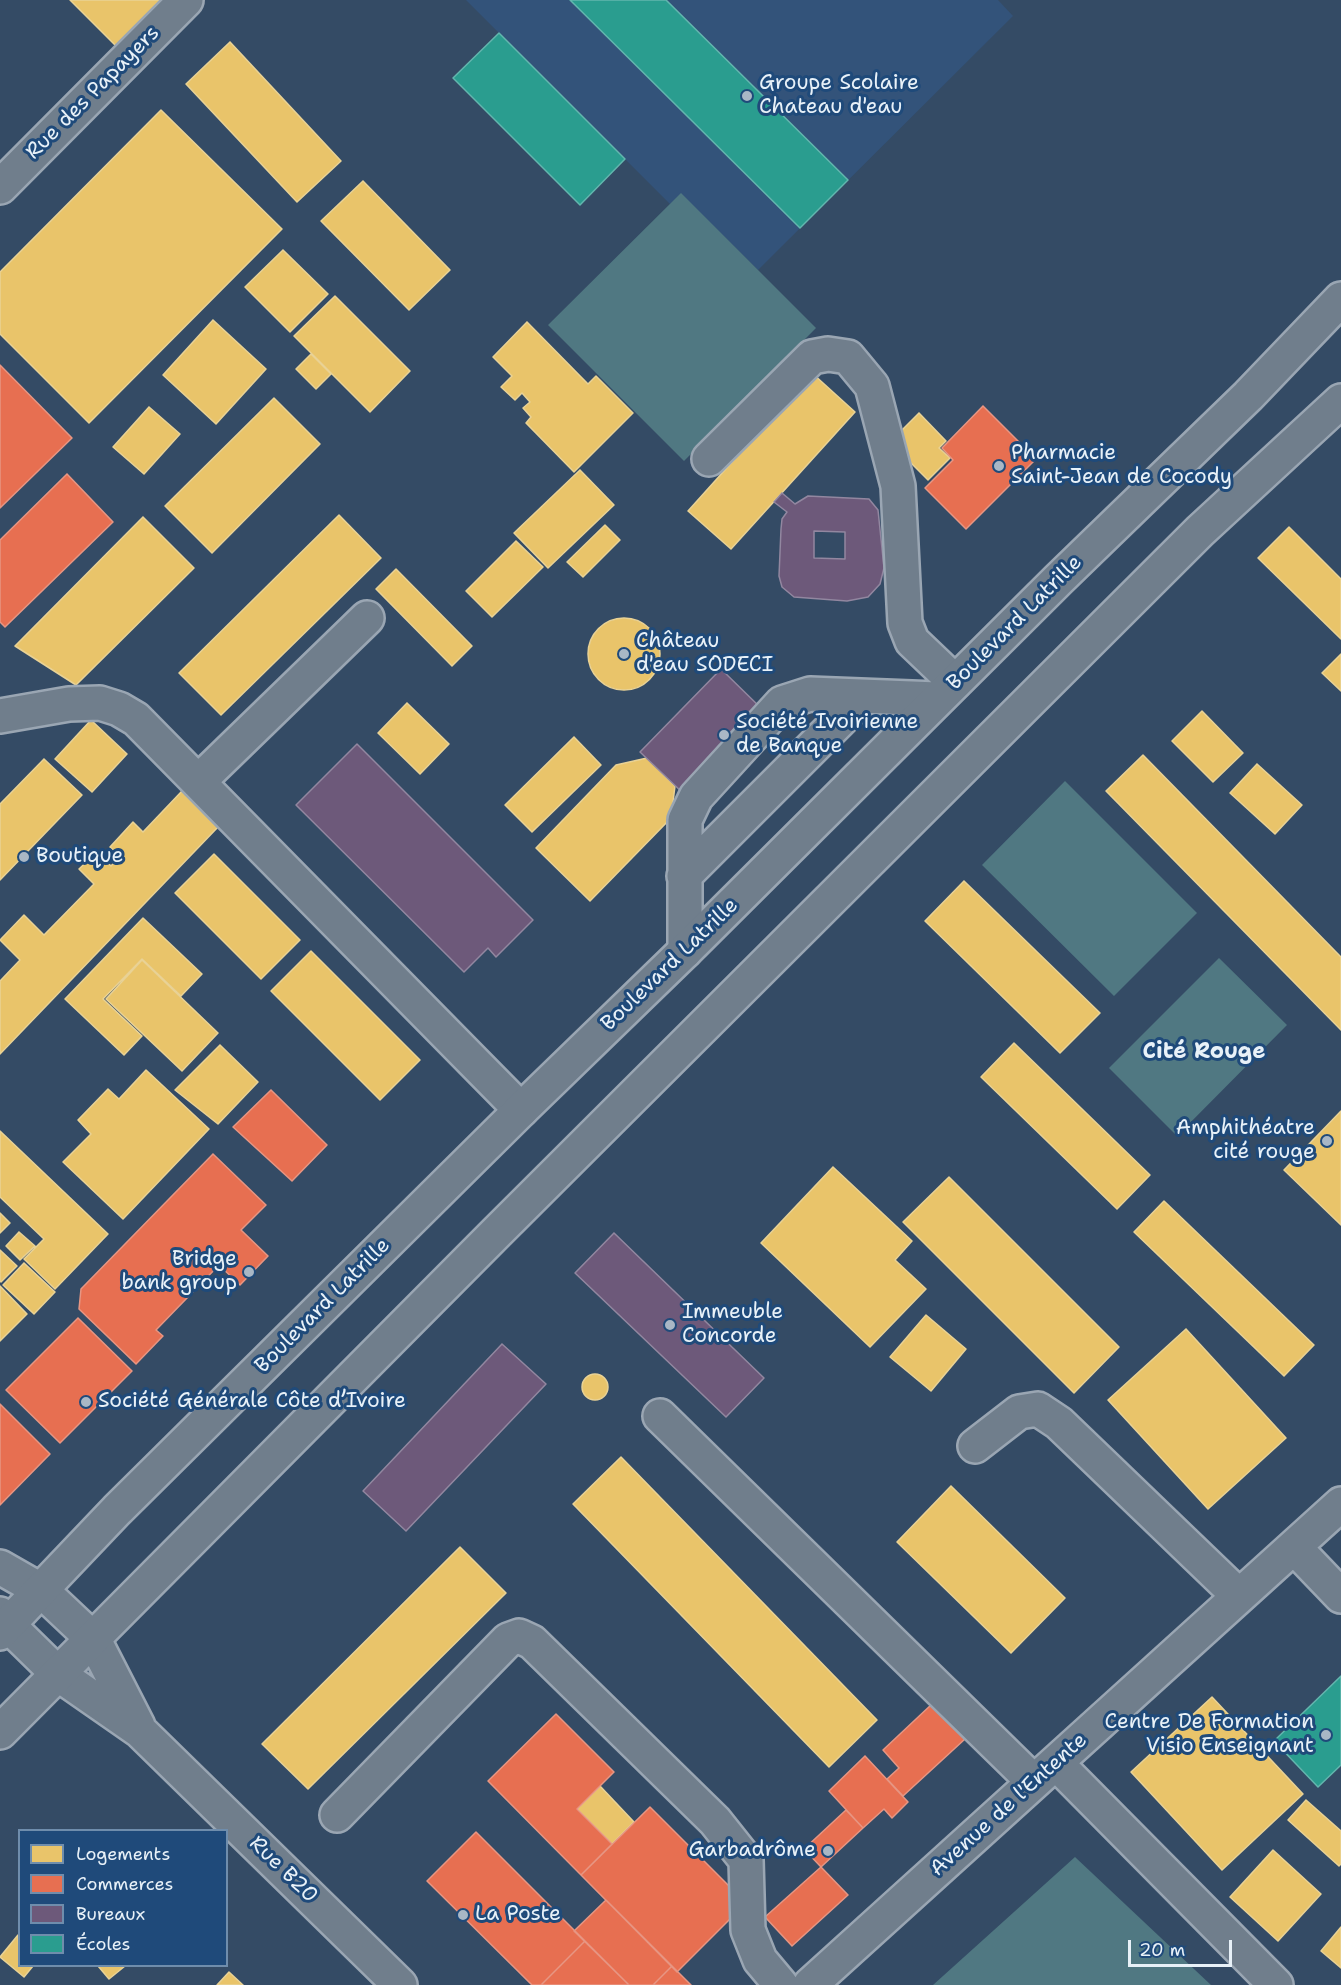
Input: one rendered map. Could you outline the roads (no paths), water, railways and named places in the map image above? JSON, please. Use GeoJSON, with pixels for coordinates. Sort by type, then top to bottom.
{"type":"FeatureCollection","features":[{"type":"Feature","properties":{"kind":"main road","name":"Rue des Papayers"},"geometry":{"type":"LineString","coordinates":[[0,187],[186,0]]}},
{"type":"Feature","properties":{"kind":"main road","name":"Boulevard Latrille"},"geometry":{"type":"LineString","coordinates":[[3,1624],[42,1591],[117,1510],[1248,396],[1341,299]]}},
{"type":"Feature","properties":{"kind":"main road"},"geometry":{"type":"LineString","coordinates":[[709,459],[812,357],[828,354],[848,357],[872,386],[898,486],[905,623],[912,641],[946,691]]}},
{"type":"Feature","properties":{"kind":"main road"},"geometry":{"type":"LineString","coordinates":[[0,1732],[94,1640],[496,1233],[1200,531],[1341,401]]}},
{"type":"Feature","properties":{"kind":"main road"},"geometry":{"type":"LineString","coordinates":[[198,783],[367,618]]}},
{"type":"Feature","properties":{"kind":"main road"},"geometry":{"type":"LineString","coordinates":[[685,951],[686,820],[696,796],[782,703],[810,694],[863,697],[946,691]]}},
{"type":"Feature","properties":{"kind":"main road"},"geometry":{"type":"LineString","coordinates":[[684,876],[863,697]]}},
{"type":"Feature","properties":{"kind":"main road"},"geometry":{"type":"LineString","coordinates":[[0,716],[69,704],[100,703],[119,709],[136,719],[521,1110]]}},
{"type":"Feature","properties":{"kind":"main road"},"geometry":{"type":"LineString","coordinates":[[975,1446],[1019,1412],[1038,1409],[1059,1423],[1239,1596]]}},
{"type":"Feature","properties":{"kind":"main road"},"geometry":{"type":"LineString","coordinates":[[660,1416],[1276,1985]]}},
{"type":"Feature","properties":{"kind":"main road","name":"Avenue de l'Entente"},"geometry":{"type":"LineString","coordinates":[[810,1985],[1341,1504]]}},
{"type":"Feature","properties":{"kind":"main road"},"geometry":{"type":"LineString","coordinates":[[1294,1546],[1341,1596]]}},
{"type":"Feature","properties":{"kind":"main road","name":"Rue B20"},"geometry":{"type":"LineString","coordinates":[[0,1567],[42,1591],[94,1640],[140,1731]]}},
{"type":"Feature","properties":{"kind":"main road","name":"Rue B20"},"geometry":{"type":"LineString","coordinates":[[3,1624],[58,1674],[140,1731],[400,1985]]}},
{"type":"Feature","properties":{"kind":"main road"},"geometry":{"type":"LineString","coordinates":[[337,1815],[508,1640],[519,1636],[532,1642],[715,1821],[746,1860],[748,1930],[760,1960],[781,1985]]}},
{"type":"Feature","properties":{"kind":"place","name":"Groupe Scolaire Chateau d'eau"},"geometry":{"type":"Point","coordinates":[747,96]}},
{"type":"Feature","properties":{"kind":"place","name":"Pharmacie Saint-Jean de Cocody"},"geometry":{"type":"Point","coordinates":[999,466]}},
{"type":"Feature","properties":{"kind":"place","name":"Château d'eau SODECI"},"geometry":{"type":"Point","coordinates":[624,654]}},
{"type":"Feature","properties":{"kind":"place","name":"Société Ivoirienne de Banque"},"geometry":{"type":"Point","coordinates":[724,735]}},
{"type":"Feature","properties":{"kind":"place","name":"Boutique"},"geometry":{"type":"Point","coordinates":[24,857]}},
{"type":"Feature","properties":{"kind":"place","name":"Amphithéatre cité rouge"},"geometry":{"type":"Point","coordinates":[1327,1141]}},
{"type":"Feature","properties":{"kind":"place","name":"Bridge bank group"},"geometry":{"type":"Point","coordinates":[249,1272]}},
{"type":"Feature","properties":{"kind":"place","name":"Immeuble Concorde"},"geometry":{"type":"Point","coordinates":[670,1325]}},
{"type":"Feature","properties":{"kind":"place","name":"Société Générale Côte d’Ivoire"},"geometry":{"type":"Point","coordinates":[86,1402]}},
{"type":"Feature","properties":{"kind":"place","name":"Centre De Formation Visio Enseignant"},"geometry":{"type":"Point","coordinates":[1326,1735]}},
{"type":"Feature","properties":{"kind":"place","name":"Garbadrôme"},"geometry":{"type":"Point","coordinates":[828,1851]}},
{"type":"Feature","properties":{"kind":"place","name":"La Poste"},"geometry":{"type":"Point","coordinates":[463,1915]}},
{"type":"Feature","properties":{"kind":"district","name":"Cité Rouge"},"geometry":{"type":"Point","coordinates":[1204,1052]}}]}
